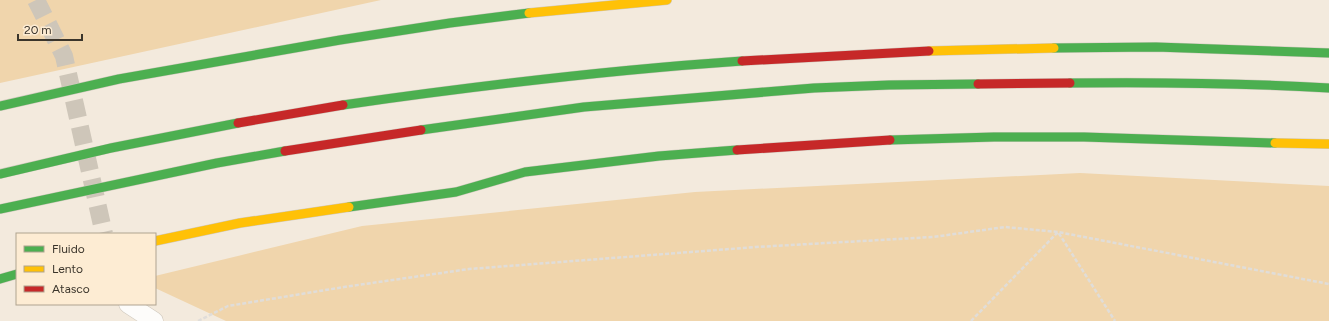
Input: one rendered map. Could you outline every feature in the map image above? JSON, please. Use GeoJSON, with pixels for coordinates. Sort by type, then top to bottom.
{"type":"FeatureCollection","features":[{"type":"Feature","properties":{"kind":"highway"},"geometry":{"type":"LineString","coordinates":[[0,106],[119,79],[340,40],[542,11],[667,0]]}},
{"type":"Feature","properties":{"kind":"highway"},"geometry":{"type":"LineString","coordinates":[[0,174],[137,142],[286,114],[403,96],[528,80],[686,64],[846,54],[963,49],[1164,46],[1329,53]]}},
{"type":"Feature","properties":{"kind":"highway"},"geometry":{"type":"LineString","coordinates":[[0,209],[217,163],[320,145],[476,121],[584,107],[814,88],[889,85],[1132,82],[1329,88]]}},
{"type":"Feature","properties":{"kind":"highway"},"geometry":{"type":"LineString","coordinates":[[156,241],[240,223],[456,192],[525,172],[659,156],[881,140],[994,137],[1084,137],[1329,144]]}},
{"type":"Feature","properties":{"kind":"highway"},"geometry":{"type":"LineString","coordinates":[[0,278],[16,274]]}},
{"type":"Feature","properties":{"kind":"street"},"geometry":{"type":"LineString","coordinates":[[130,305],[154,321]]}},
{"type":"Feature","properties":{"kind":"path"},"geometry":{"type":"LineString","coordinates":[[198,321],[228,306],[469,269],[756,247],[932,237],[1005,227],[1058,232],[1329,284]]}},
{"type":"Feature","properties":{"kind":"path"},"geometry":{"type":"LineString","coordinates":[[971,321],[1058,232]]}},
{"type":"Feature","properties":{"kind":"path"},"geometry":{"type":"LineString","coordinates":[[1058,232],[1115,321]]}},
{"type":"Feature","properties":{"kind":"shaded area"},"geometry":{"type":"Polygon","coordinates":[[[0,0],[381,0],[0,83],[0,0]]]}},
{"type":"Feature","properties":{"kind":"shaded area"},"geometry":{"type":"Polygon","coordinates":[[[1080,173],[1329,186],[1329,321],[226,321],[156,288],[156,276],[362,226],[695,192],[1080,173]]]}},
{"type":"Feature","properties":{"kind":"tunnel"},"geometry":{"type":"LineString","coordinates":[[36,0],[64,56],[104,233]]}},
{"type":"Feature","properties":{"kind":"traffic: fast"},"geometry":{"type":"LineString","coordinates":[[0,106],[119,79],[340,40],[450,23],[529,13]]}},
{"type":"Feature","properties":{"kind":"traffic: fast"},"geometry":{"type":"LineString","coordinates":[[1054,48],[1156,47],[1329,53]]}},
{"type":"Feature","properties":{"kind":"traffic: fast"},"geometry":{"type":"LineString","coordinates":[[343,105],[542,79],[742,61]]}},
{"type":"Feature","properties":{"kind":"traffic: fast"},"geometry":{"type":"LineString","coordinates":[[1070,83],[1200,83],[1329,88]]}},
{"type":"Feature","properties":{"kind":"traffic: fast"},"geometry":{"type":"LineString","coordinates":[[421,130],[584,107],[814,88],[978,84]]}},
{"type":"Feature","properties":{"kind":"traffic: fast"},"geometry":{"type":"LineString","coordinates":[[0,174],[111,148],[238,123]]}},
{"type":"Feature","properties":{"kind":"traffic: fast"},"geometry":{"type":"LineString","coordinates":[[890,140],[994,137],[1084,137],[1275,143]]}},
{"type":"Feature","properties":{"kind":"traffic: fast"},"geometry":{"type":"LineString","coordinates":[[349,207],[456,192],[525,172],[659,156],[737,150]]}},
{"type":"Feature","properties":{"kind":"traffic: fast"},"geometry":{"type":"LineString","coordinates":[[0,209],[217,163],[285,151]]}},
{"type":"Feature","properties":{"kind":"traffic: fast"},"geometry":{"type":"LineString","coordinates":[[0,279],[16,274]]}},
{"type":"Feature","properties":{"kind":"traffic: slow"},"geometry":{"type":"LineString","coordinates":[[529,13],[667,0]]}},
{"type":"Feature","properties":{"kind":"traffic: slow"},"geometry":{"type":"LineString","coordinates":[[929,51],[1054,48]]}},
{"type":"Feature","properties":{"kind":"traffic: slow"},"geometry":{"type":"LineString","coordinates":[[1275,143],[1329,144]]}},
{"type":"Feature","properties":{"kind":"traffic: slow"},"geometry":{"type":"LineString","coordinates":[[156,241],[240,223],[349,207]]}},
{"type":"Feature","properties":{"kind":"traffic: jam"},"geometry":{"type":"LineString","coordinates":[[742,61],[929,51]]}},
{"type":"Feature","properties":{"kind":"traffic: jam"},"geometry":{"type":"LineString","coordinates":[[978,84],[1070,83]]}},
{"type":"Feature","properties":{"kind":"traffic: jam"},"geometry":{"type":"LineString","coordinates":[[238,123],[343,105]]}},
{"type":"Feature","properties":{"kind":"traffic: jam"},"geometry":{"type":"LineString","coordinates":[[285,151],[421,130]]}},
{"type":"Feature","properties":{"kind":"traffic: jam"},"geometry":{"type":"LineString","coordinates":[[737,150],[890,140]]}}]}
